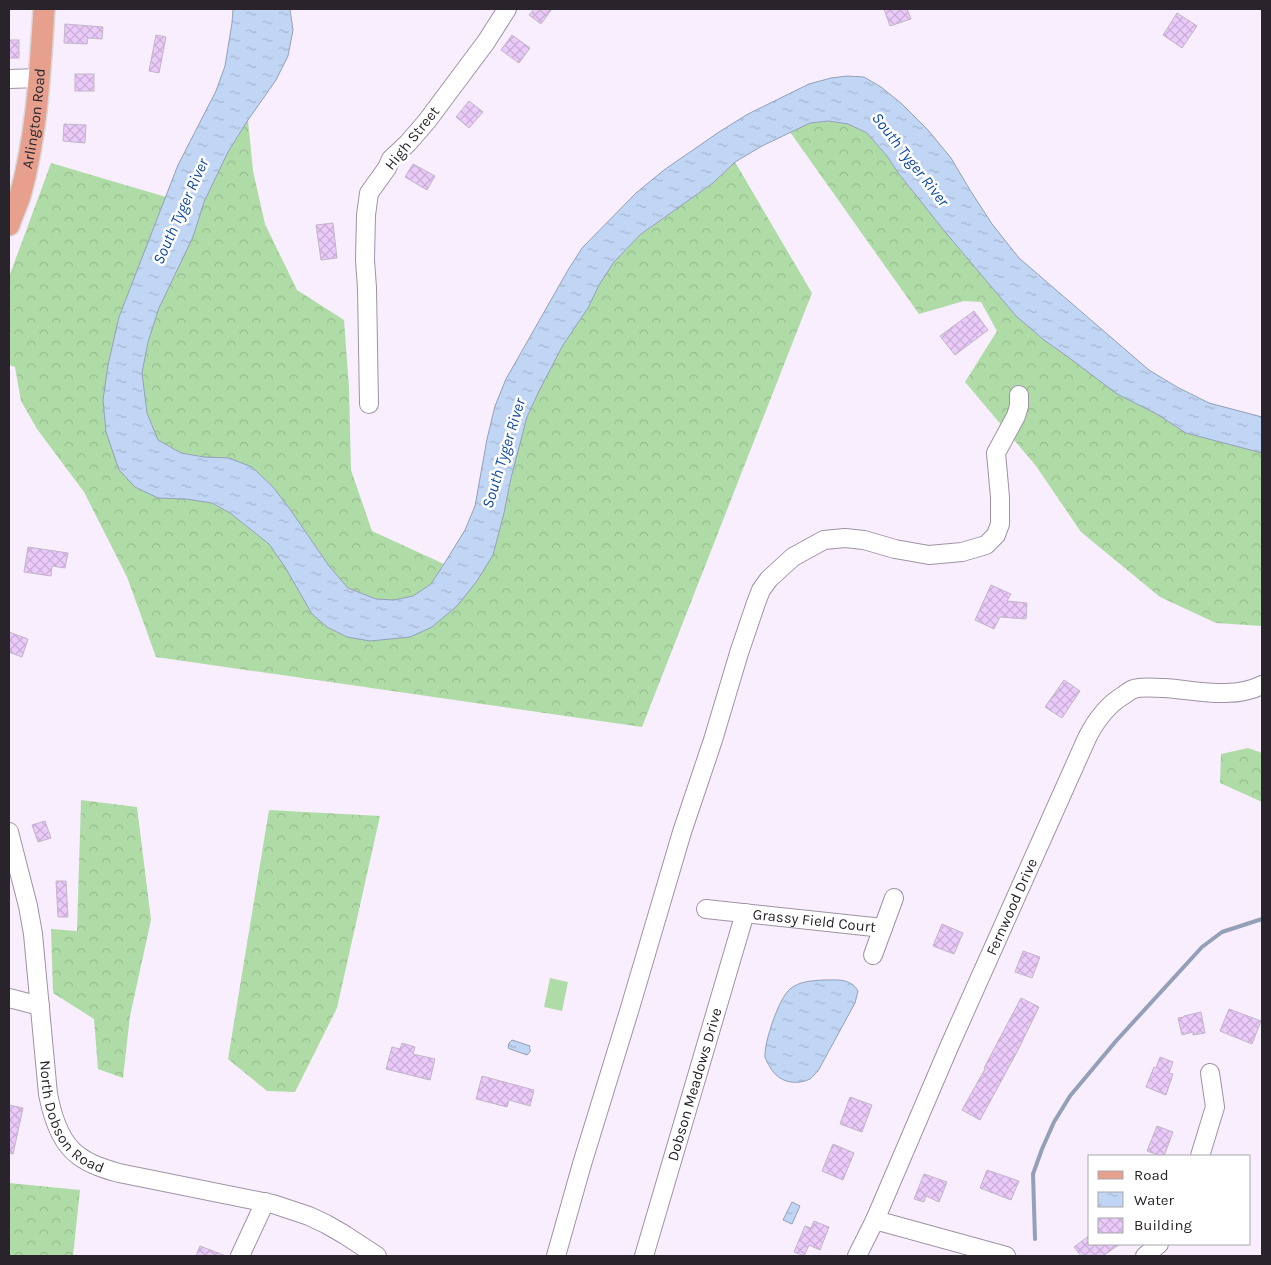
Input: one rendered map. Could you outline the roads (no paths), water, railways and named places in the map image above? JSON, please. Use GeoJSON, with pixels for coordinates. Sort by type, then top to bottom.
{"type":"FeatureCollection","features":[{"type":"Feature","properties":{"kind":"main road","name":"Arlington Road"},"geometry":{"type":"LineString","coordinates":[[9,224],[20,197],[30,152],[40,78],[44,9]]}},
{"type":"Feature","properties":{"kind":"street","name":"High Street"},"geometry":{"type":"LineString","coordinates":[[369,404],[368,296],[364,260],[369,193],[391,160],[427,121],[486,42],[507,9]]}},
{"type":"Feature","properties":{"kind":"street"},"geometry":{"type":"LineString","coordinates":[[9,79],[40,78]]}},
{"type":"Feature","properties":{"kind":"street"},"geometry":{"type":"LineString","coordinates":[[556,1256],[682,832],[713,740],[738,653],[761,590],[769,579],[792,557],[824,540],[845,538],[864,540],[895,549],[929,554],[962,552],[986,545],[996,535],[1000,524],[1000,497],[996,453],[1016,416],[1019,406],[1018,395]]}},
{"type":"Feature","properties":{"kind":"street","name":"Fernwood Drive"},"geometry":{"type":"LineString","coordinates":[[857,1256],[875,1220],[953,1038],[1095,722],[1106,709],[1133,689],[1154,688],[1230,693],[1254,689],[1262,685]]}},
{"type":"Feature","properties":{"kind":"street","name":"North Dobson Road"},"geometry":{"type":"LineString","coordinates":[[9,832],[28,906],[33,934],[48,1094],[52,1112],[64,1140],[71,1149],[78,1156],[98,1167],[118,1173],[265,1202],[292,1210],[326,1224],[377,1256]]}},
{"type":"Feature","properties":{"kind":"street","name":"Grassy Field Court"},"geometry":{"type":"LineString","coordinates":[[872,955],[894,898]]}},
{"type":"Feature","properties":{"kind":"street","name":"Grassy Field Court"},"geometry":{"type":"LineString","coordinates":[[706,909],[883,928]]}},
{"type":"Feature","properties":{"kind":"street","name":"Dobson Meadows Drive"},"geometry":{"type":"LineString","coordinates":[[644,1256],[745,913]]}},
{"type":"Feature","properties":{"kind":"street"},"geometry":{"type":"LineString","coordinates":[[9,998],[40,1006]]}},
{"type":"Feature","properties":{"kind":"street"},"geometry":{"type":"LineString","coordinates":[[1200,1155],[1215,1107],[1210,1073]]}},
{"type":"Feature","properties":{"kind":"street"},"geometry":{"type":"LineString","coordinates":[[240,1256],[265,1202]]}},
{"type":"Feature","properties":{"kind":"street"},"geometry":{"type":"LineString","coordinates":[[875,1220],[1006,1256]]}},
{"type":"Feature","properties":{"kind":"street"},"geometry":{"type":"LineString","coordinates":[[1145,1256],[1158,1245]]}},
{"type":"Feature","properties":{"kind":"water","name":"South Tyger River"},"geometry":{"type":"Polygon","coordinates":[[[233,9],[290,9],[293,30],[288,56],[276,80],[228,152],[204,202],[193,237],[159,308],[148,342],[142,373],[147,413],[158,440],[181,453],[204,457],[229,458],[252,467],[273,487],[329,566],[348,588],[376,599],[394,600],[413,596],[431,584],[465,530],[475,506],[495,406],[506,379],[582,248],[636,193],[664,170],[719,132],[748,114],[809,84],[831,78],[847,76],[864,77],[881,87],[902,104],[928,130],[951,158],[992,224],[1019,258],[1149,370],[1209,403],[1262,417],[1262,453],[1186,433],[1155,413],[1117,394],[1044,340],[1016,316],[946,233],[867,133],[848,124],[829,121],[810,123],[762,146],[735,162],[713,183],[641,234],[614,262],[599,285],[588,308],[563,345],[527,417],[493,555],[477,581],[457,606],[432,627],[410,637],[370,641],[347,637],[327,627],[312,614],[285,567],[269,544],[230,513],[212,503],[186,499],[158,498],[135,487],[119,470],[106,432],[103,400],[108,365],[119,317],[178,165],[216,91],[225,66],[233,9]]]}},
{"type":"Feature","properties":{"kind":"water"},"geometry":{"type":"Polygon","coordinates":[[[823,980],[843,981],[852,984],[858,991],[855,1003],[818,1071],[810,1079],[804,1081],[787,1081],[773,1072],[765,1057],[767,1041],[773,1021],[781,1001],[790,989],[802,983],[823,980]]]}},
{"type":"Feature","properties":{"kind":"water"},"geometry":{"type":"Polygon","coordinates":[[[512,1040],[530,1046],[530,1051],[527,1055],[508,1048],[512,1040]]]}},
{"type":"Feature","properties":{"kind":"water"},"geometry":{"type":"Polygon","coordinates":[[[792,1202],[800,1206],[792,1224],[783,1220],[792,1202]]]}},
{"type":"Feature","properties":{"kind":"waterway"},"geometry":{"type":"LineString","coordinates":[[1035,1239],[1033,1174],[1054,1122],[1070,1096],[1116,1041],[1202,947],[1222,932],[1262,919]]}}]}
